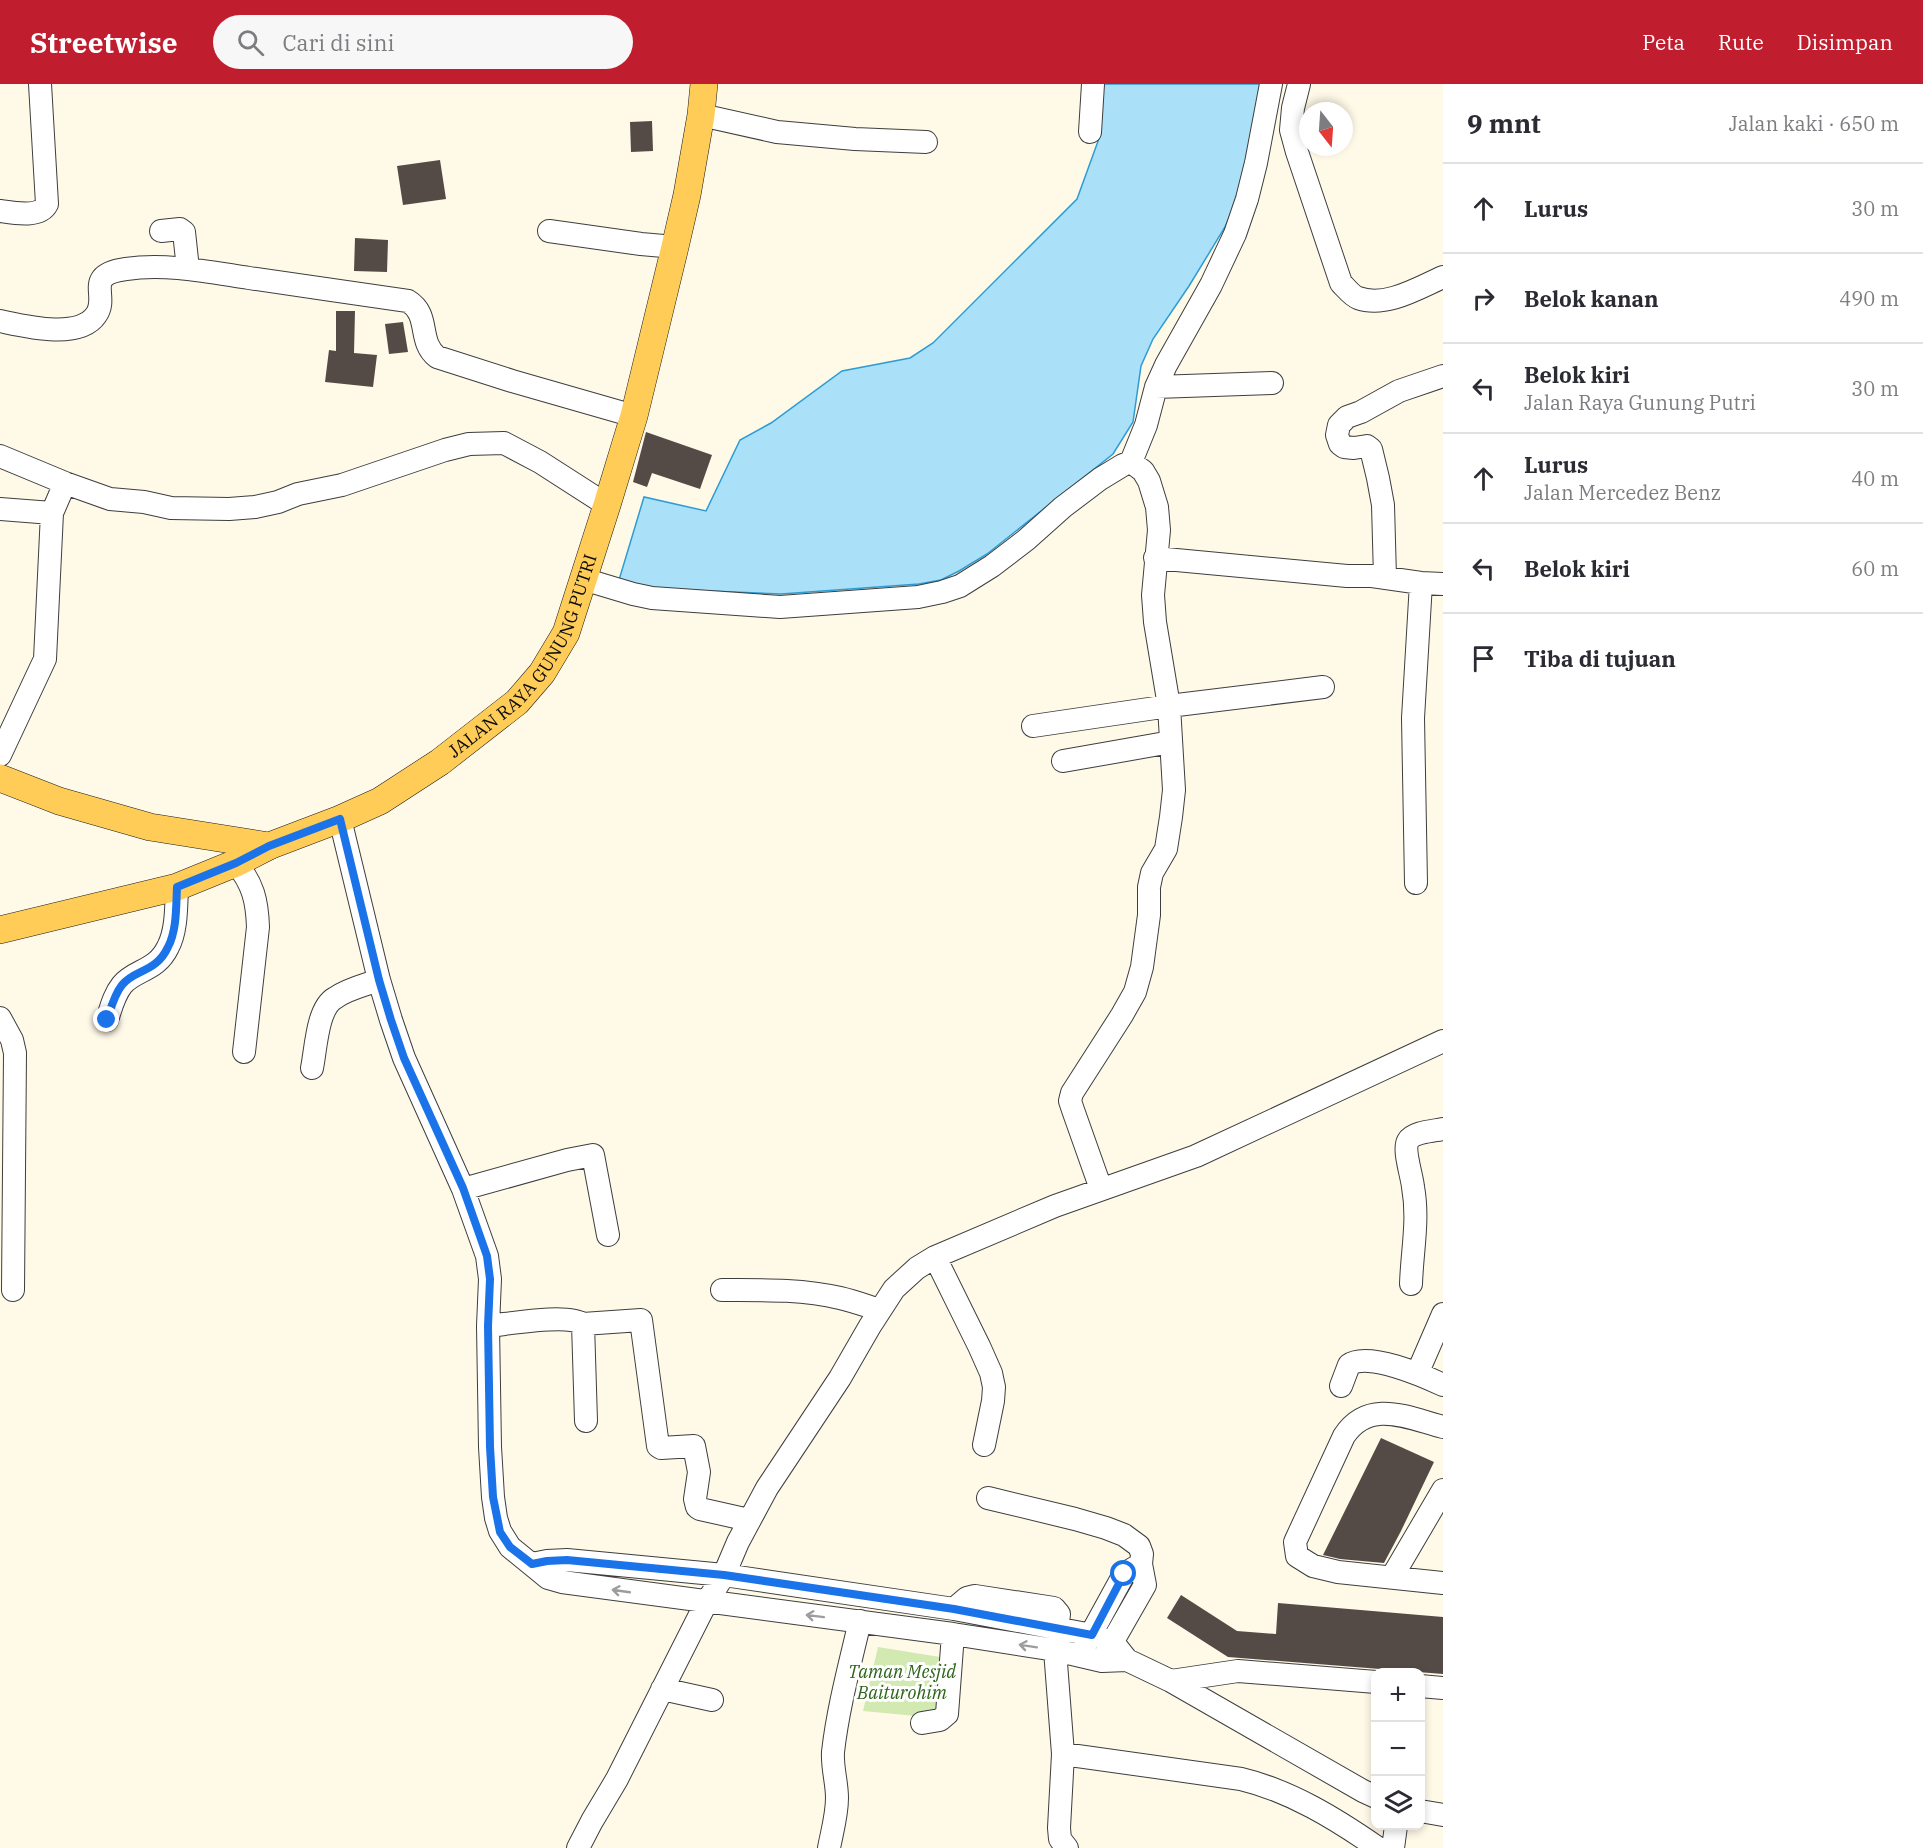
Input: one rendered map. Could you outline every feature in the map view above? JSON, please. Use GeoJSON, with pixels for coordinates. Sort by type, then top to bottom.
{"type":"FeatureCollection","features":[{"type":"Feature","properties":{"kind":"main road","name":"JALAN RAYA GUNUNG PUTRI"},"geometry":{"type":"LineString","coordinates":[[0,778],[59,801],[150,827],[269,846],[380,801],[440,762],[517,702],[542,673],[566,633],[634,416],[687,195],[704,84]]}},
{"type":"Feature","properties":{"kind":"main road"},"geometry":{"type":"LineString","coordinates":[[0,930],[177,887],[236,863],[269,846]]}},
{"type":"Feature","properties":{"kind":"street"},"geometry":{"type":"LineString","coordinates":[[0,211],[37,213],[47,204],[40,84]]}},
{"type":"Feature","properties":{"kind":"street"},"geometry":{"type":"LineString","coordinates":[[1090,132],[1093,84]]}},
{"type":"Feature","properties":{"kind":"street"},"geometry":{"type":"LineString","coordinates":[[583,579],[633,594],[652,597],[769,606],[811,605],[918,597],[960,586],[992,566],[1100,479],[1131,462],[1146,425],[1156,387],[1166,365],[1211,285],[1235,234],[1256,163],[1271,84]]}},
{"type":"Feature","properties":{"kind":"street"},"geometry":{"type":"LineString","coordinates":[[1299,84],[1291,130],[1341,283],[1356,298],[1383,300],[1400,296],[1443,277]]}},
{"type":"Feature","properties":{"kind":"street"},"geometry":{"type":"LineString","coordinates":[[701,115],[764,130],[792,134],[927,142]]}},
{"type":"Feature","properties":{"kind":"street"},"geometry":{"type":"LineString","coordinates":[[161,231],[180,229],[184,232],[188,269]]}},
{"type":"Feature","properties":{"kind":"street"},"geometry":{"type":"LineString","coordinates":[[549,231],[675,247]]}},
{"type":"Feature","properties":{"kind":"street"},"geometry":{"type":"LineString","coordinates":[[0,321],[57,330],[76,327],[96,316],[103,277],[109,273],[136,268],[188,269],[408,301],[419,311],[427,344],[430,351],[437,357],[634,416]]}},
{"type":"Feature","properties":{"kind":"street"},"geometry":{"type":"LineString","coordinates":[[1385,577],[1383,505],[1371,449],[1367,446],[1344,447],[1338,438],[1337,429],[1347,417],[1399,391],[1443,376]]}},
{"type":"Feature","properties":{"kind":"street"},"geometry":{"type":"LineString","coordinates":[[1156,387],[1272,383]]}},
{"type":"Feature","properties":{"kind":"street"},"geometry":{"type":"LineString","coordinates":[[0,456],[110,499],[144,502],[171,508],[229,509],[255,507],[278,502],[298,494],[342,485],[469,444],[504,443],[521,451],[607,505]]}},
{"type":"Feature","properties":{"kind":"street"},"geometry":{"type":"LineString","coordinates":[[1101,1190],[1070,1101],[1075,1086],[1135,992],[1142,967],[1149,915],[1149,887],[1152,873],[1166,849],[1174,790],[1169,706],[1155,622],[1155,558],[1159,530],[1155,495],[1143,471],[1131,462]]}},
{"type":"Feature","properties":{"kind":"street"},"geometry":{"type":"LineString","coordinates":[[0,755],[45,659],[52,513],[65,483]]}},
{"type":"Feature","properties":{"kind":"street"},"geometry":{"type":"LineString","coordinates":[[0,509],[52,513]]}},
{"type":"Feature","properties":{"kind":"street"},"geometry":{"type":"LineString","coordinates":[[1155,558],[1347,576],[1385,577],[1432,584],[1413,718],[1416,883]]}},
{"type":"Feature","properties":{"kind":"street"},"geometry":{"type":"LineString","coordinates":[[1033,726],[1323,687]]}},
{"type":"Feature","properties":{"kind":"street"},"geometry":{"type":"LineString","coordinates":[[1063,761],[1171,742]]}},
{"type":"Feature","properties":{"kind":"street"},"geometry":{"type":"LineString","coordinates":[[340,819],[379,980],[404,1058],[463,1188],[487,1256],[490,1279],[488,1326],[493,1497],[500,1532],[510,1547],[554,1581],[953,1634],[1079,1656],[1102,1646],[1124,1574],[1142,1564],[1139,1546],[1124,1535],[1075,1519],[988,1498]]}},
{"type":"Feature","properties":{"kind":"street"},"geometry":{"type":"LineString","coordinates":[[236,863],[246,875],[253,889],[258,927],[244,1052]]}},
{"type":"Feature","properties":{"kind":"street"},"geometry":{"type":"LineString","coordinates":[[107,1020],[123,984],[153,967],[168,948],[172,937],[177,887]]}},
{"type":"Feature","properties":{"kind":"street"},"geometry":{"type":"LineString","coordinates":[[312,1068],[322,1013],[327,1005],[333,998],[379,980]]}},
{"type":"Feature","properties":{"kind":"street"},"geometry":{"type":"LineString","coordinates":[[0,1018],[12,1040],[15,1053],[13,1290]]}},
{"type":"Feature","properties":{"kind":"street"},"geometry":{"type":"LineString","coordinates":[[579,1848],[617,1779],[706,1602],[724,1575],[749,1520],[767,1488],[840,1378],[894,1289],[912,1272],[934,1257],[1055,1206],[1196,1156],[1443,1041]]}},
{"type":"Feature","properties":{"kind":"street"},"geometry":{"type":"LineString","coordinates":[[1411,1284],[1416,1223],[1407,1151],[1408,1142],[1410,1138],[1418,1135],[1443,1129]]}},
{"type":"Feature","properties":{"kind":"street"},"geometry":{"type":"LineString","coordinates":[[463,1188],[593,1155],[608,1235]]}},
{"type":"Feature","properties":{"kind":"street"},"geometry":{"type":"LineString","coordinates":[[934,1257],[979,1346],[990,1373],[993,1401],[984,1445]]}},
{"type":"Feature","properties":{"kind":"street"},"geometry":{"type":"LineString","coordinates":[[722,1290],[767,1290],[838,1297],[880,1310]]}},
{"type":"Feature","properties":{"kind":"street"},"geometry":{"type":"LineString","coordinates":[[1417,1374],[1443,1314]]}},
{"type":"Feature","properties":{"kind":"street"},"geometry":{"type":"LineString","coordinates":[[488,1326],[564,1318],[577,1320],[583,1324],[641,1320],[658,1446],[661,1449],[694,1446],[699,1472],[695,1499],[697,1507],[749,1520]]}},
{"type":"Feature","properties":{"kind":"street"},"geometry":{"type":"LineString","coordinates":[[583,1324],[586,1421]]}},
{"type":"Feature","properties":{"kind":"street"},"geometry":{"type":"LineString","coordinates":[[1341,1386],[1349,1365],[1359,1361],[1387,1365],[1443,1385]]}},
{"type":"Feature","properties":{"kind":"street"},"geometry":{"type":"LineString","coordinates":[[1443,1427],[1388,1413],[1368,1415],[1358,1420],[1344,1436],[1295,1542],[1297,1556],[1313,1566],[1338,1572],[1443,1583]]}},
{"type":"Feature","properties":{"kind":"street"},"geometry":{"type":"LineString","coordinates":[[1392,1577],[1443,1490]]}},
{"type":"Feature","properties":{"kind":"street"},"geometry":{"type":"LineString","coordinates":[[532,1564],[567,1560],[724,1575],[1058,1627],[1102,1646],[1171,1681],[1371,1795]]}},
{"type":"Feature","properties":{"kind":"street"},"geometry":{"type":"LineString","coordinates":[[829,1848],[837,1797],[833,1773],[834,1749],[840,1707],[860,1621]]}},
{"type":"Feature","properties":{"kind":"street"},"geometry":{"type":"LineString","coordinates":[[1058,1627],[1055,1650],[1063,1754],[1059,1828],[1060,1839],[1067,1848]]}},
{"type":"Feature","properties":{"kind":"street"},"geometry":{"type":"LineString","coordinates":[[922,1723],[940,1720],[947,1714],[953,1634]]}},
{"type":"Feature","properties":{"kind":"street"},"geometry":{"type":"LineString","coordinates":[[1171,1681],[1239,1671],[1371,1682]]}},
{"type":"Feature","properties":{"kind":"street"},"geometry":{"type":"LineString","coordinates":[[1425,1686],[1443,1688]]}},
{"type":"Feature","properties":{"kind":"street"},"geometry":{"type":"LineString","coordinates":[[662,1689],[712,1700]]}},
{"type":"Feature","properties":{"kind":"street"},"geometry":{"type":"LineString","coordinates":[[1063,1754],[1241,1779],[1264,1785],[1341,1822],[1378,1848]]}},
{"type":"Feature","properties":{"kind":"street"},"geometry":{"type":"LineString","coordinates":[[1425,1812],[1443,1815]]}},
{"type":"Feature","properties":{"kind":"street"},"geometry":{"type":"LineString","coordinates":[[1393,1848],[1395,1830]]}},
{"type":"Feature","properties":{"kind":"green space","name":"Taman Mesjid Baiturohim"},"geometry":{"type":"Polygon","coordinates":[[[878,1647],[940,1657],[937,1718],[863,1711],[878,1647]]]}},
{"type":"Feature","properties":{"kind":"water"},"geometry":{"type":"Polygon","coordinates":[[[1098,84],[1261,84],[1240,195],[1225,227],[1153,339],[1141,366],[1133,422],[1113,454],[987,554],[941,580],[919,584],[781,594],[638,588],[619,580],[644,497],[706,511],[740,440],[771,423],[842,371],[910,358],[933,343],[1077,199],[1101,133],[1098,84]]]}},
{"type":"Feature","properties":{"kind":"building"},"geometry":{"type":"Polygon","coordinates":[[[652,121],[653,151],[631,152],[630,122],[652,121]]]}},
{"type":"Feature","properties":{"kind":"building"},"geometry":{"type":"Polygon","coordinates":[[[440,160],[446,199],[403,205],[397,166],[440,160]]]}},
{"type":"Feature","properties":{"kind":"building"},"geometry":{"type":"Polygon","coordinates":[[[355,238],[388,240],[387,272],[354,271],[355,238]]]}},
{"type":"Feature","properties":{"kind":"building"},"geometry":{"type":"Polygon","coordinates":[[[336,311],[355,311],[354,353],[377,355],[373,387],[325,382],[329,350],[336,351],[336,311]]]}},
{"type":"Feature","properties":{"kind":"building"},"geometry":{"type":"Polygon","coordinates":[[[403,322],[408,352],[389,354],[385,324],[403,322]]]}},
{"type":"Feature","properties":{"kind":"building"},"geometry":{"type":"Polygon","coordinates":[[[646,432],[712,455],[700,489],[652,473],[647,487],[633,482],[646,432]]]}},
{"type":"Feature","properties":{"kind":"building"},"geometry":{"type":"Polygon","coordinates":[[[1381,1438],[1434,1462],[1401,1531],[1384,1563],[1323,1555],[1381,1438]]]}},
{"type":"Feature","properties":{"kind":"building"},"geometry":{"type":"Polygon","coordinates":[[[1181,1595],[1237,1631],[1276,1634],[1278,1603],[1443,1617],[1443,1674],[1425,1673],[1425,1668],[1371,1668],[1228,1657],[1167,1618],[1181,1595]]]}},
{"type":"Feature","properties":{"kind":"route"},"geometry":{"type":"LineString","coordinates":[[107,1020],[123,984],[153,967],[168,948],[175,918],[177,887],[236,863],[269,846],[340,819],[391,1020],[404,1058],[463,1188],[487,1256],[490,1279],[488,1326],[493,1497],[500,1532],[510,1547],[532,1564],[567,1560],[724,1575],[954,1609],[1092,1635],[1124,1574]]}}]}
